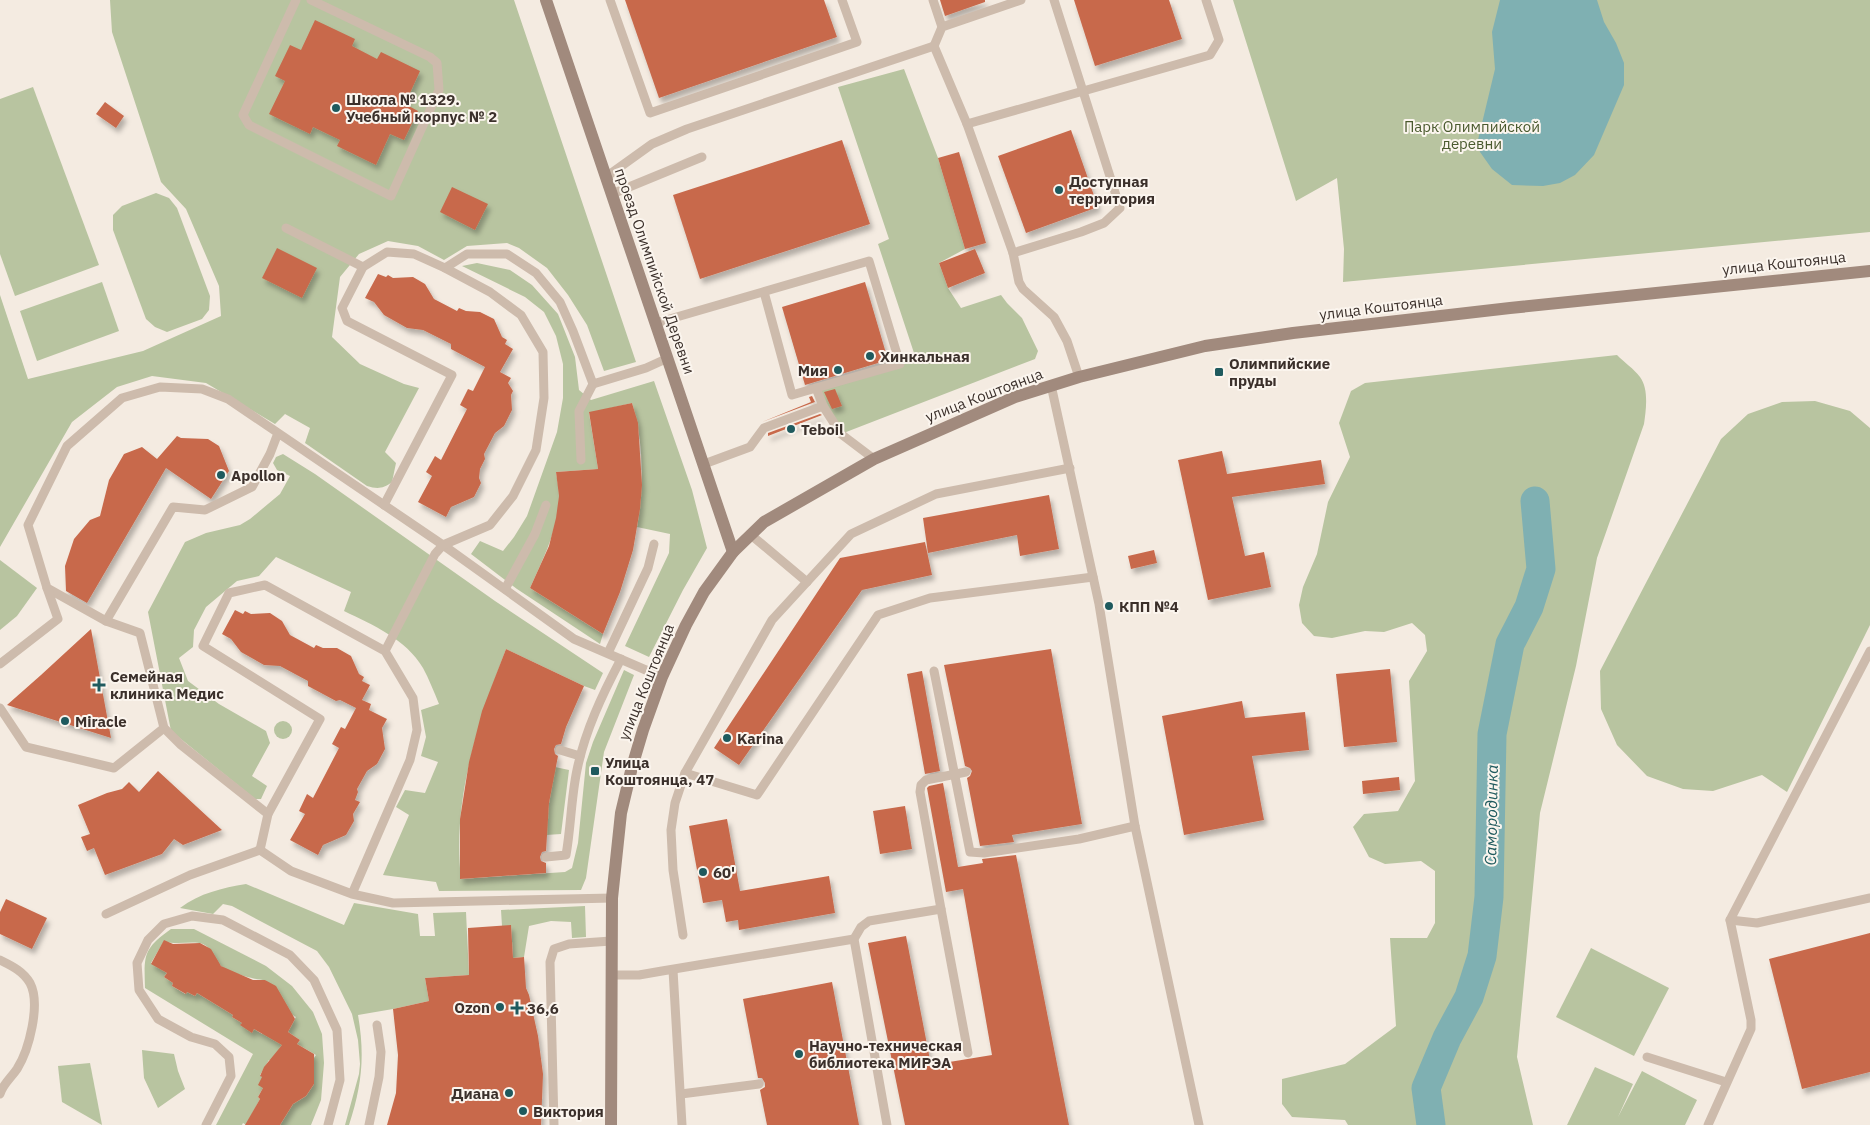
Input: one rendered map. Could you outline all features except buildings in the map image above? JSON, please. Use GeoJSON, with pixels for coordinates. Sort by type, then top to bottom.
{"type":"FeatureCollection","features":[{"type":"Feature","properties":{"kind":"street","name":"проезд Олимпийской Деревни"},"geometry":{"type":"LineString","coordinates":[[546,0],[733,552]]}},
{"type":"Feature","properties":{"kind":"street","name":"улица Коштоянца"},"geometry":{"type":"LineString","coordinates":[[611,1125],[612,898],[621,813],[632,767],[662,677],[686,625],[704,592],[733,552],[764,522],[874,459],[1015,397],[1079,377],[1205,346],[1248,339],[1510,308],[1870,271]]}},
{"type":"Feature","properties":{"kind":"lane"},"geometry":{"type":"LineString","coordinates":[[296,0],[243,115],[249,125],[391,196],[439,90],[437,63],[430,57],[310,0]]}},
{"type":"Feature","properties":{"kind":"lane"},"geometry":{"type":"LineString","coordinates":[[610,0],[650,113],[856,42],[842,0]]}},
{"type":"Feature","properties":{"kind":"lane"},"geometry":{"type":"LineString","coordinates":[[933,0],[942,26],[934,46],[967,124],[1013,254],[1019,282],[1054,317],[1067,341],[1079,377]]}},
{"type":"Feature","properties":{"kind":"lane"},"geometry":{"type":"LineString","coordinates":[[942,26],[1021,0]]}},
{"type":"Feature","properties":{"kind":"lane"},"geometry":{"type":"LineString","coordinates":[[1013,254],[1104,222],[1120,208],[1054,0]]}},
{"type":"Feature","properties":{"kind":"lane"},"geometry":{"type":"LineString","coordinates":[[967,124],[1210,55],[1219,40],[1206,0]]}},
{"type":"Feature","properties":{"kind":"lane"},"geometry":{"type":"LineString","coordinates":[[606,177],[652,144],[687,129],[934,46]]}},
{"type":"Feature","properties":{"kind":"lane"},"geometry":{"type":"LineString","coordinates":[[612,194],[702,157]]}},
{"type":"Feature","properties":{"kind":"lane"},"geometry":{"type":"LineString","coordinates":[[286,228],[363,267]]}},
{"type":"Feature","properties":{"kind":"lane"},"geometry":{"type":"LineString","coordinates":[[384,505],[452,375],[347,321],[342,308],[363,267],[387,252],[414,254],[445,268],[490,292],[521,315],[543,352],[544,398],[536,450],[513,496],[490,525],[443,545],[434,554],[385,651]]}},
{"type":"Feature","properties":{"kind":"lane"},"geometry":{"type":"LineString","coordinates":[[445,268],[467,254],[507,254],[536,273],[560,302],[573,330],[593,384]]}},
{"type":"Feature","properties":{"kind":"lane"},"geometry":{"type":"LineString","coordinates":[[656,324],[764,292],[869,261],[900,364],[792,395],[764,292]]}},
{"type":"Feature","properties":{"kind":"lane"},"geometry":{"type":"LineString","coordinates":[[581,460],[579,411],[593,384],[646,368],[668,358]]}},
{"type":"Feature","properties":{"kind":"lane"},"geometry":{"type":"LineString","coordinates":[[1052,385],[1093,577],[1135,826],[1199,1125]]}},
{"type":"Feature","properties":{"kind":"lane"},"geometry":{"type":"LineString","coordinates":[[0,664],[58,619],[28,525],[67,446],[122,398],[160,387],[202,389],[228,399],[443,545],[574,639],[662,677]]}},
{"type":"Feature","properties":{"kind":"lane"},"geometry":{"type":"LineString","coordinates":[[816,388],[822,406],[840,434],[874,459]]}},
{"type":"Feature","properties":{"kind":"lane"},"geometry":{"type":"LineString","coordinates":[[704,464],[750,447],[764,428],[822,406]]}},
{"type":"Feature","properties":{"kind":"lane"},"geometry":{"type":"LineString","coordinates":[[106,621],[173,507],[205,510],[252,487],[270,454],[278,433]]}},
{"type":"Feature","properties":{"kind":"lane"},"geometry":{"type":"LineString","coordinates":[[683,935],[673,870],[671,830],[674,804],[685,773],[772,620],[851,534],[936,494],[1070,468]]}},
{"type":"Feature","properties":{"kind":"lane"},"geometry":{"type":"LineString","coordinates":[[505,589],[535,534],[546,505]]}},
{"type":"Feature","properties":{"kind":"lane"},"geometry":{"type":"LineString","coordinates":[[751,535],[807,582]]}},
{"type":"Feature","properties":{"kind":"lane"},"geometry":{"type":"LineString","coordinates":[[608,654],[648,568],[654,544]]}},
{"type":"Feature","properties":{"kind":"lane"},"geometry":{"type":"LineString","coordinates":[[685,773],[757,795],[878,615],[930,598],[1093,577]]}},
{"type":"Feature","properties":{"kind":"lane"},"geometry":{"type":"LineString","coordinates":[[260,850],[268,814],[320,719],[203,646],[229,593],[265,585],[385,651],[413,698],[417,730],[410,760],[352,894]]}},
{"type":"Feature","properties":{"kind":"lane"},"geometry":{"type":"LineString","coordinates":[[47,588],[106,621],[140,633],[164,728],[181,745],[268,814]]}},
{"type":"Feature","properties":{"kind":"lane"},"geometry":{"type":"LineString","coordinates":[[1708,1125],[1751,1029],[1751,1020],[1730,920],[1870,651]]}},
{"type":"Feature","properties":{"kind":"lane"},"geometry":{"type":"LineString","coordinates":[[546,857],[566,855],[576,773],[584,739],[605,690],[621,659]]}},
{"type":"Feature","properties":{"kind":"lane"},"geometry":{"type":"LineString","coordinates":[[934,671],[970,852],[984,853],[1070,840],[1135,826]]}},
{"type":"Feature","properties":{"kind":"lane"},"geometry":{"type":"LineString","coordinates":[[0,708],[26,747],[114,768],[164,728]]}},
{"type":"Feature","properties":{"kind":"lane"},"geometry":{"type":"LineString","coordinates":[[560,750],[580,756]]}},
{"type":"Feature","properties":{"kind":"lane"},"geometry":{"type":"LineString","coordinates":[[966,772],[926,780],[921,785],[920,792],[968,1053]]}},
{"type":"Feature","properties":{"kind":"lane"},"geometry":{"type":"LineString","coordinates":[[260,850],[291,871],[352,894],[393,902],[612,898]]}},
{"type":"Feature","properties":{"kind":"lane"},"geometry":{"type":"LineString","coordinates":[[106,914],[190,874],[260,850]]}},
{"type":"Feature","properties":{"kind":"lane"},"geometry":{"type":"LineString","coordinates":[[1730,920],[1757,922],[1870,898]]}},
{"type":"Feature","properties":{"kind":"lane"},"geometry":{"type":"LineString","coordinates":[[887,1125],[854,939],[861,927],[869,921],[942,909]]}},
{"type":"Feature","properties":{"kind":"lane"},"geometry":{"type":"LineString","coordinates":[[206,1125],[231,1076],[229,1057],[215,1044],[191,1037],[158,1019],[139,990],[137,963],[148,940],[164,924],[192,916],[223,920],[290,955],[314,980],[337,1030],[340,1080],[328,1125]]}},
{"type":"Feature","properties":{"kind":"lane"},"geometry":{"type":"LineString","coordinates":[[612,975],[673,970],[854,939]]}},
{"type":"Feature","properties":{"kind":"lane"},"geometry":{"type":"LineString","coordinates":[[554,1125],[550,962],[554,949],[569,944],[612,942]]}},
{"type":"Feature","properties":{"kind":"lane"},"geometry":{"type":"LineString","coordinates":[[0,960],[17,968],[30,984],[34,1004],[32,1028],[27,1047],[18,1068],[2,1087],[0,1094]]}},
{"type":"Feature","properties":{"kind":"lane"},"geometry":{"type":"LineString","coordinates":[[673,970],[682,1125]]}},
{"type":"Feature","properties":{"kind":"lane"},"geometry":{"type":"LineString","coordinates":[[369,1125],[379,1077],[381,1052],[377,1025]]}},
{"type":"Feature","properties":{"kind":"lane"},"geometry":{"type":"LineString","coordinates":[[1647,1057],[1726,1082]]}},
{"type":"Feature","properties":{"kind":"lane"},"geometry":{"type":"LineString","coordinates":[[681,1094],[759,1084]]}},
{"type":"Feature","properties":{"kind":"green space"},"geometry":{"type":"Polygon","coordinates":[[[110,0],[514,0],[636,362],[604,371],[587,325],[568,295],[547,268],[519,248],[507,243],[467,246],[444,260],[418,246],[388,241],[359,254],[340,277],[332,337],[360,364],[404,384],[419,388],[385,452],[396,463],[392,482],[380,488],[367,486],[305,443],[310,428],[285,414],[275,424],[206,383],[152,376],[117,387],[72,422],[0,547],[0,295],[28,379],[143,351],[221,316],[219,286],[186,209],[161,182],[112,32],[110,0]]]}},
{"type":"Feature","properties":{"kind":"green space","name":"Парк Олимпийской деревни"},"geometry":{"type":"Polygon","coordinates":[[[1233,0],[1870,0],[1870,232],[1343,282],[1344,249],[1337,178],[1296,201],[1233,0]]]}},
{"type":"Feature","properties":{"kind":"green space"},"geometry":{"type":"Polygon","coordinates":[[[904,69],[938,158],[965,249],[939,263],[948,288],[961,308],[1001,295],[1022,318],[1038,351],[1035,359],[841,434],[816,388],[916,359],[878,244],[889,239],[838,87],[904,69]]]}},
{"type":"Feature","properties":{"kind":"green space"},"geometry":{"type":"Polygon","coordinates":[[[33,87],[99,265],[15,296],[0,254],[0,99],[33,87]]]}},
{"type":"Feature","properties":{"kind":"green space"},"geometry":{"type":"Polygon","coordinates":[[[156,193],[169,198],[177,208],[210,296],[209,310],[202,319],[167,332],[155,327],[146,319],[113,230],[113,215],[122,206],[156,193]]]}},
{"type":"Feature","properties":{"kind":"green space"},"geometry":{"type":"Polygon","coordinates":[[[477,263],[510,270],[532,285],[558,314],[575,357],[579,390],[591,400],[654,381],[692,490],[707,548],[649,657],[625,646],[669,553],[670,534],[637,527],[642,465],[639,433],[632,403],[589,413],[598,469],[556,472],[559,496],[556,520],[549,543],[530,588],[603,634],[600,644],[517,589],[471,554],[480,541],[503,551],[527,516],[557,432],[563,398],[563,364],[556,336],[544,312],[525,297],[462,266],[477,263]]]}},
{"type":"Feature","properties":{"kind":"green space"},"geometry":{"type":"Polygon","coordinates":[[[102,282],[119,331],[37,361],[20,311],[102,282]]]}},
{"type":"Feature","properties":{"kind":"green space"},"geometry":{"type":"Polygon","coordinates":[[[1617,355],[1635,371],[1645,387],[1644,424],[1597,558],[1576,666],[1540,813],[1517,1057],[1533,1125],[1348,1125],[1345,1120],[1292,1117],[1282,1104],[1282,1079],[1345,1064],[1396,1026],[1390,938],[1427,938],[1435,923],[1435,871],[1421,861],[1385,864],[1369,857],[1353,827],[1364,814],[1398,811],[1415,781],[1409,681],[1427,651],[1425,635],[1412,623],[1384,632],[1365,631],[1332,638],[1314,636],[1302,623],[1299,605],[1303,587],[1317,554],[1328,502],[1350,457],[1339,423],[1351,391],[1365,383],[1617,355]]]}},
{"type":"Feature","properties":{"kind":"green space"},"geometry":{"type":"Polygon","coordinates":[[[1815,401],[1850,411],[1870,428],[1870,625],[1787,792],[1762,775],[1713,791],[1683,789],[1647,776],[1617,745],[1601,709],[1600,671],[1721,439],[1748,414],[1782,402],[1815,401]]]}},
{"type":"Feature","properties":{"kind":"green space"},"geometry":{"type":"Polygon","coordinates":[[[283,454],[315,474],[495,601],[603,673],[595,690],[506,649],[477,733],[464,791],[459,849],[461,879],[565,872],[572,868],[578,843],[586,763],[624,670],[634,675],[604,752],[586,878],[581,890],[439,891],[436,882],[383,875],[409,815],[396,807],[405,790],[425,793],[438,762],[421,756],[426,737],[421,710],[439,704],[423,668],[408,649],[388,634],[344,611],[351,592],[276,557],[259,576],[237,581],[206,607],[194,630],[193,647],[179,658],[188,681],[219,704],[266,731],[270,743],[252,776],[267,786],[261,799],[255,799],[171,731],[148,612],[185,542],[206,533],[240,525],[280,494],[290,476],[277,470],[273,463],[276,457],[283,454]]]}},
{"type":"Feature","properties":{"kind":"green space"},"geometry":{"type":"Polygon","coordinates":[[[0,560],[37,588],[17,616],[0,630],[0,560]]]}},
{"type":"Feature","properties":{"kind":"green space"},"geometry":{"type":"Polygon","coordinates":[[[283,721],[289,724],[292,730],[289,736],[283,739],[277,736],[274,730],[277,724],[283,721]]]}},
{"type":"Feature","properties":{"kind":"green space"},"geometry":{"type":"Polygon","coordinates":[[[555,767],[569,770],[561,834],[546,835],[549,803],[555,767]]]}},
{"type":"Feature","properties":{"kind":"green space"},"geometry":{"type":"Polygon","coordinates":[[[246,884],[344,925],[354,903],[418,914],[420,936],[435,936],[433,913],[466,912],[469,975],[425,978],[429,1001],[358,1015],[362,1057],[361,1070],[357,1097],[349,1125],[345,1125],[359,1074],[358,1040],[352,1014],[329,967],[317,951],[232,906],[223,904],[213,914],[180,908],[195,898],[228,887],[246,884]]]}},
{"type":"Feature","properties":{"kind":"green space"},"geometry":{"type":"Polygon","coordinates":[[[585,906],[586,937],[572,938],[571,922],[551,921],[529,926],[524,957],[513,958],[511,926],[502,926],[501,910],[585,906]]]}},
{"type":"Feature","properties":{"kind":"green space"},"geometry":{"type":"Polygon","coordinates":[[[171,929],[194,929],[266,966],[292,986],[313,1012],[322,1034],[324,1063],[321,1100],[311,1125],[280,1125],[293,1104],[306,1096],[314,1084],[310,1064],[316,1055],[297,1044],[300,1040],[288,1032],[296,1017],[289,1013],[265,980],[241,975],[224,968],[209,948],[203,944],[164,941],[151,963],[167,973],[164,977],[173,983],[172,986],[185,994],[187,992],[195,996],[197,993],[233,1015],[232,1017],[252,1032],[254,1029],[262,1034],[264,1031],[284,1042],[272,1061],[269,1060],[260,1075],[263,1088],[258,1097],[260,1099],[246,1125],[243,1123],[242,1125],[216,1125],[253,1054],[145,988],[145,960],[147,954],[155,942],[171,929]]]}},
{"type":"Feature","properties":{"kind":"green space"},"geometry":{"type":"Polygon","coordinates":[[[1591,948],[1669,988],[1634,1056],[1556,1017],[1591,948]]]}},
{"type":"Feature","properties":{"kind":"green space"},"geometry":{"type":"Polygon","coordinates":[[[142,1050],[174,1054],[185,1089],[158,1108],[144,1078],[142,1050]]]}},
{"type":"Feature","properties":{"kind":"green space"},"geometry":{"type":"Polygon","coordinates":[[[90,1063],[102,1125],[62,1102],[58,1066],[90,1063]]]}},
{"type":"Feature","properties":{"kind":"green space"},"geometry":{"type":"Polygon","coordinates":[[[1595,1067],[1633,1084],[1618,1117],[1642,1071],[1697,1100],[1685,1125],[1567,1125],[1595,1067]]]}},
{"type":"Feature","properties":{"kind":"water"},"geometry":{"type":"Polygon","coordinates":[[[1500,0],[1597,0],[1604,22],[1616,43],[1624,63],[1624,85],[1594,155],[1575,175],[1560,183],[1543,186],[1512,185],[1492,169],[1480,152],[1477,144],[1495,69],[1492,32],[1500,0]]]}},
{"type":"Feature","properties":{"kind":"waterway","name":"Самородинка"},"geometry":{"type":"LineString","coordinates":[[1431,1125],[1426,1088],[1447,1038],[1469,997],[1482,956],[1489,897],[1492,734],[1510,644],[1529,607],[1541,569],[1535,501]]}},
{"type":"Feature","properties":{"kind":"place","name":"Школа № 1329. Учебный корпус № 2"},"geometry":{"type":"Point","coordinates":[336,108]}},
{"type":"Feature","properties":{"kind":"place","name":"Доступная территория"},"geometry":{"type":"Point","coordinates":[1059,190]}},
{"type":"Feature","properties":{"kind":"place","name":"Хинкальная"},"geometry":{"type":"Point","coordinates":[870,356]}},
{"type":"Feature","properties":{"kind":"place","name":"Мия"},"geometry":{"type":"Point","coordinates":[838,370]}},
{"type":"Feature","properties":{"kind":"place","name":"Олимпийские пруды"},"geometry":{"type":"Point","coordinates":[1219,372]}},
{"type":"Feature","properties":{"kind":"place","name":"Teboil"},"geometry":{"type":"Point","coordinates":[791,429]}},
{"type":"Feature","properties":{"kind":"place","name":"Apollon"},"geometry":{"type":"Point","coordinates":[221,475]}},
{"type":"Feature","properties":{"kind":"place","name":"КПП №4"},"geometry":{"type":"Point","coordinates":[1109,606]}},
{"type":"Feature","properties":{"kind":"place","name":"Семейная клиника Медис"},"geometry":{"type":"Point","coordinates":[99,685]}},
{"type":"Feature","properties":{"kind":"place","name":"Miracle"},"geometry":{"type":"Point","coordinates":[65,721]}},
{"type":"Feature","properties":{"kind":"place","name":"Karina"},"geometry":{"type":"Point","coordinates":[727,738]}},
{"type":"Feature","properties":{"kind":"place","name":"Улица Коштоянца, 47"},"geometry":{"type":"Point","coordinates":[595,771]}},
{"type":"Feature","properties":{"kind":"place","name":"60'"},"geometry":{"type":"Point","coordinates":[703,872]}},
{"type":"Feature","properties":{"kind":"place","name":"Ozon"},"geometry":{"type":"Point","coordinates":[500,1007]}},
{"type":"Feature","properties":{"kind":"place","name":"36,6"},"geometry":{"type":"Point","coordinates":[517,1008]}},
{"type":"Feature","properties":{"kind":"place","name":"Научно-техническая библиотека МИРЭА"},"geometry":{"type":"Point","coordinates":[799,1054]}},
{"type":"Feature","properties":{"kind":"place","name":"Диана"},"geometry":{"type":"Point","coordinates":[509,1093]}},
{"type":"Feature","properties":{"kind":"place","name":"Виктория"},"geometry":{"type":"Point","coordinates":[523,1111]}}]}
